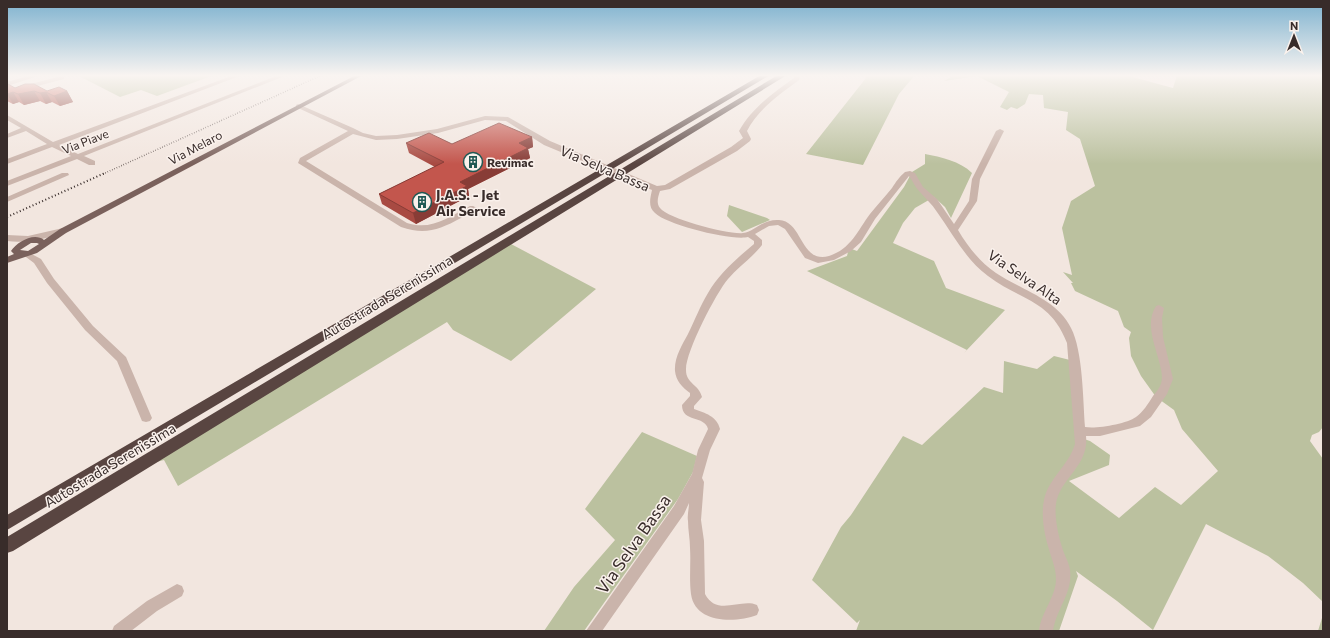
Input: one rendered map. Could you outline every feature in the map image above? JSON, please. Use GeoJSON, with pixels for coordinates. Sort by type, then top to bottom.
{"type":"FeatureCollection","features":[{"type":"Feature","properties":{"kind":"highway","name":"Autostrada Serenissima"},"geometry":{"type":"LineString","coordinates":[[7,523],[716,105]]}},
{"type":"Feature","properties":{"kind":"highway","name":"Autostrada Serenissima"},"geometry":{"type":"LineString","coordinates":[[7,546],[734,105]]}},
{"type":"Feature","properties":{"kind":"main road","name":"Via Melaro"},"geometry":{"type":"LineString","coordinates":[[7,257],[20,251],[42,246],[63,231],[298,106]]}},
{"type":"Feature","properties":{"kind":"main road","name":"Via Melaro"},"geometry":{"type":"LineString","coordinates":[[7,260],[32,241],[63,231]]}},
{"type":"Feature","properties":{"kind":"main road"},"geometry":{"type":"LineString","coordinates":[[32,241],[39,240],[42,246]]}},
{"type":"Feature","properties":{"kind":"street"},"geometry":{"type":"LineString","coordinates":[[7,162],[160,105]]}},
{"type":"Feature","properties":{"kind":"street","name":"Via Piave"},"geometry":{"type":"LineString","coordinates":[[7,184],[210,105]]}},
{"type":"Feature","properties":{"kind":"street"},"geometry":{"type":"LineString","coordinates":[[656,189],[667,187],[734,149],[748,139],[743,131],[746,124],[766,105]]}},
{"type":"Feature","properties":{"kind":"street","name":"Via Selva Bassa"},"geometry":{"type":"LineString","coordinates":[[298,106],[367,136],[385,138],[438,130],[484,118],[501,118],[515,122],[547,143],[656,189],[654,205],[664,216],[680,222],[733,235],[749,234],[758,240],[758,245],[715,289],[681,359],[681,378],[689,388],[695,391],[696,397],[687,408],[688,411],[707,419],[712,424],[714,429],[704,450],[698,474],[694,520],[697,541],[698,595],[701,603],[708,609],[717,613],[727,614],[752,610]]}},
{"type":"Feature","properties":{"kind":"street"},"geometry":{"type":"LineString","coordinates":[[7,118],[53,145],[92,163]]}},
{"type":"Feature","properties":{"kind":"street"},"geometry":{"type":"LineString","coordinates":[[7,136],[26,129]]}},
{"type":"Feature","properties":{"kind":"street"},"geometry":{"type":"LineString","coordinates":[[351,129],[353,130],[350,133],[303,160],[302,163],[397,222],[413,230],[421,231],[433,229],[473,208]]}},
{"type":"Feature","properties":{"kind":"street"},"geometry":{"type":"LineString","coordinates":[[954,230],[973,202],[976,180],[1000,131]]}},
{"type":"Feature","properties":{"kind":"street","name":"Via Selva Alta"},"geometry":{"type":"LineString","coordinates":[[749,234],[768,224],[779,222],[789,227],[803,252],[811,259],[816,261],[830,259],[857,242],[875,213],[896,189],[904,177],[909,173],[912,174],[924,192],[936,203],[966,249],[980,265],[991,274],[1057,314],[1067,326],[1072,343],[1080,430],[1080,453],[1051,499],[1051,520],[1054,546],[1063,572],[1064,583],[1061,592],[1046,620],[1046,631]]}},
{"type":"Feature","properties":{"kind":"street"},"geometry":{"type":"LineString","coordinates":[[7,200],[65,175]]}},
{"type":"Feature","properties":{"kind":"street"},"geometry":{"type":"LineString","coordinates":[[63,231],[24,239],[14,240],[7,238],[20,251],[38,261],[50,281],[89,328],[122,360],[123,366],[137,394],[146,418]]}},
{"type":"Feature","properties":{"kind":"street"},"geometry":{"type":"LineString","coordinates":[[38,261],[42,246]]}},
{"type":"Feature","properties":{"kind":"street"},"geometry":{"type":"LineString","coordinates":[[1080,430],[1085,432],[1100,431],[1137,423],[1144,419],[1151,409],[1167,384],[1167,376],[1160,351],[1156,320],[1159,308]]}},
{"type":"Feature","properties":{"kind":"street","name":"Via Selva Bassa"},"geometry":{"type":"LineString","coordinates":[[592,631],[679,510],[698,474]]}},
{"type":"Feature","properties":{"kind":"street"},"geometry":{"type":"LineString","coordinates":[[119,631],[152,606],[177,591]]}},
{"type":"Feature","properties":{"kind":"green space"},"geometry":{"type":"Polygon","coordinates":[[[845,105],[894,105],[863,165],[806,154],[845,105]]]}},
{"type":"Feature","properties":{"kind":"green space"},"geometry":{"type":"Polygon","coordinates":[[[1001,105],[1024,105],[1017,109],[1011,107],[1007,110],[1000,107],[1001,105]]]}},
{"type":"Feature","properties":{"kind":"green space"},"geometry":{"type":"Polygon","coordinates":[[[1044,105],[1323,105],[1323,427],[1319,432],[1312,435],[1310,441],[1323,459],[1323,602],[1303,583],[1268,556],[1206,524],[1153,630],[1076,571],[1078,576],[1059,631],[856,631],[860,620],[857,623],[812,580],[841,527],[851,515],[903,436],[922,445],[984,387],[1003,393],[1004,361],[1037,369],[1054,356],[1074,361],[1081,438],[1090,441],[1110,455],[1109,465],[1069,481],[1119,518],[1155,487],[1181,505],[1218,471],[1182,429],[1174,410],[1156,397],[1141,376],[1131,356],[1129,338],[1131,332],[1124,327],[1118,311],[1075,291],[1071,283],[1073,283],[1063,272],[1072,275],[1062,228],[1071,201],[1095,186],[1080,139],[1066,130],[1068,112],[1044,108],[1044,105]]]}},
{"type":"Feature","properties":{"kind":"green space"},"geometry":{"type":"Polygon","coordinates":[[[925,154],[944,158],[962,165],[972,173],[951,218],[945,207],[934,197],[915,208],[903,223],[893,243],[934,261],[946,288],[1005,310],[967,350],[807,271],[847,256],[849,248],[857,251],[904,187],[912,172],[925,164],[925,154]]]}},
{"type":"Feature","properties":{"kind":"green space"},"geometry":{"type":"Polygon","coordinates":[[[729,205],[770,220],[742,232],[727,216],[729,205]]]}},
{"type":"Feature","properties":{"kind":"green space"},"geometry":{"type":"Polygon","coordinates":[[[511,244],[596,289],[511,361],[453,330],[447,322],[178,486],[164,460],[149,464],[511,244]]]}},
{"type":"Feature","properties":{"kind":"green space"},"geometry":{"type":"Polygon","coordinates":[[[642,432],[697,456],[693,472],[678,499],[584,631],[544,631],[574,587],[615,540],[585,509],[642,432]]]}},
{"type":"Feature","properties":{"kind":"green space"},"geometry":{"type":"Polygon","coordinates":[[[1323,602],[1323,631],[1318,631],[1322,618],[1323,602]]]}},
{"type":"Feature","properties":{"kind":"building"},"geometry":{"type":"Polygon","coordinates":[[[499,123],[532,137],[519,143],[528,148],[460,182],[467,186],[413,213],[379,194],[444,162],[406,143],[429,133],[452,144],[499,123]]]}},
{"type":"Feature","properties":{"kind":"railway"},"geometry":{"type":"LineString","coordinates":[[103,174],[256,105]]}},
{"type":"Feature","properties":{"kind":"railway"},"geometry":{"type":"LineString","coordinates":[[7,217],[105,173]]}},
{"type":"Feature","properties":{"kind":"place","name":"Revimac"},"geometry":{"type":"Point","coordinates":[473,162]}},
{"type":"Feature","properties":{"kind":"place","name":"J.A.S. - Jet Air Service"},"geometry":{"type":"Point","coordinates":[422,202]}}]}
